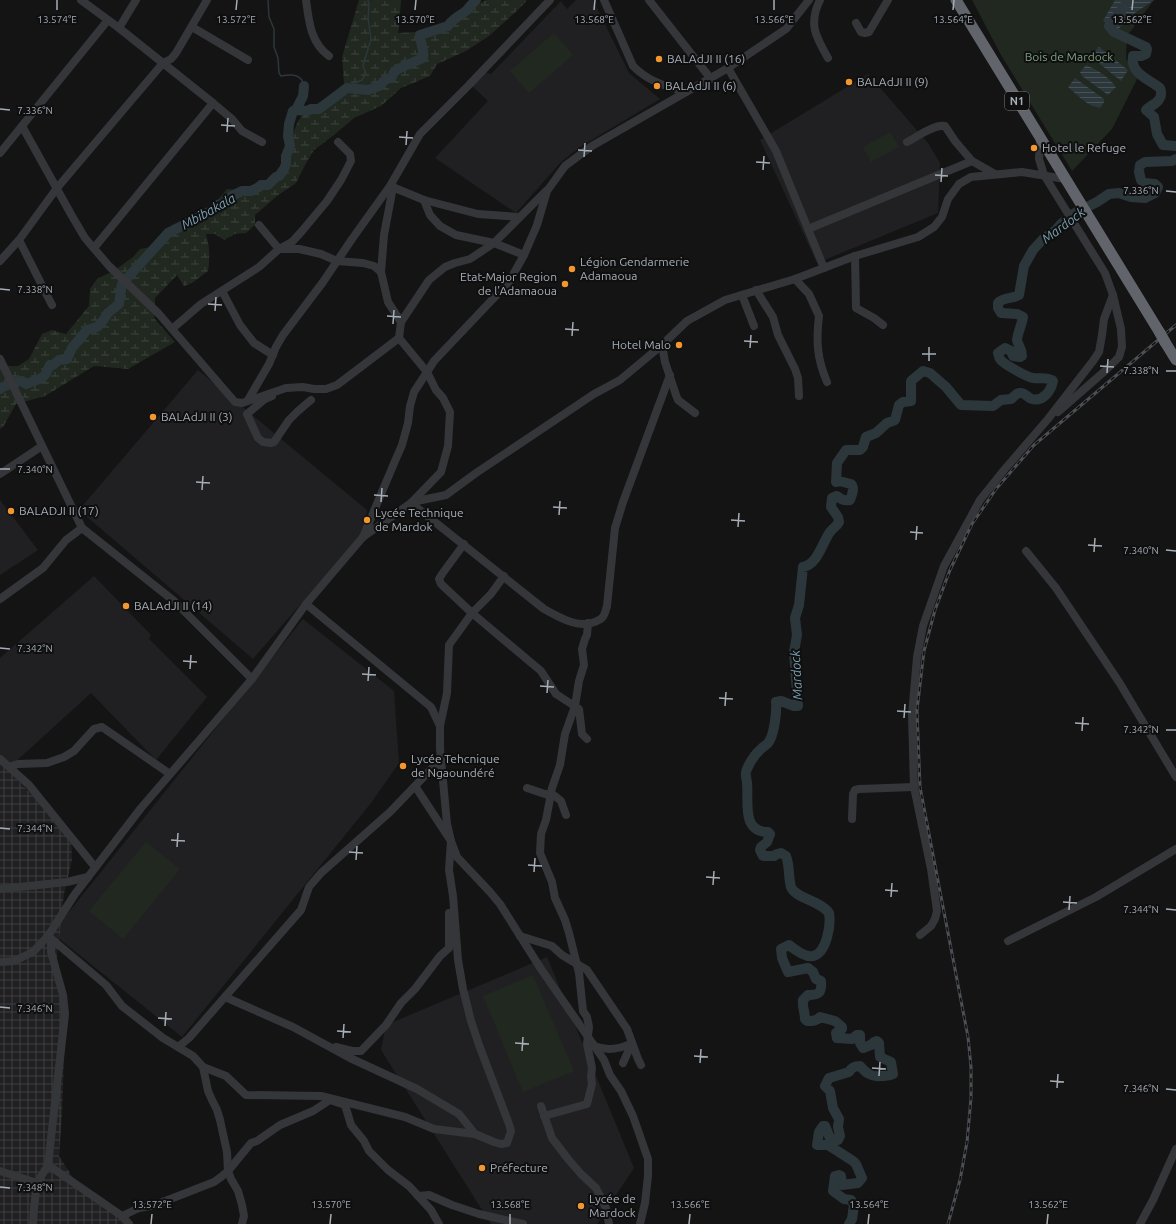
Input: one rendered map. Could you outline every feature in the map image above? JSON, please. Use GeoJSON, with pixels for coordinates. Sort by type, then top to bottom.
{"type":"FeatureCollection","features":[{"type":"Feature","properties":{"kind":"highway","name":"N1"},"geometry":{"type":"LineString","coordinates":[[956,0],[1176,360]]}},
{"type":"Feature","properties":{"kind":"street"},"geometry":{"type":"LineString","coordinates":[[81,0],[119,28],[213,103],[232,119],[242,131],[262,142]]}},
{"type":"Feature","properties":{"kind":"street"},"geometry":{"type":"LineString","coordinates":[[119,28],[136,0]]}},
{"type":"Feature","properties":{"kind":"street"},"geometry":{"type":"LineString","coordinates":[[0,261],[19,240],[57,188],[163,63],[171,59],[176,54],[207,0]]}},
{"type":"Feature","properties":{"kind":"street"},"geometry":{"type":"LineString","coordinates":[[306,0],[314,39],[329,56]]}},
{"type":"Feature","properties":{"kind":"street"},"geometry":{"type":"LineString","coordinates":[[248,400],[269,364],[283,335],[324,282],[337,261],[391,187],[420,134],[550,0]]}},
{"type":"Feature","properties":{"kind":"street"},"geometry":{"type":"LineString","coordinates":[[604,0],[633,66],[653,82],[686,92]]}},
{"type":"Feature","properties":{"kind":"street"},"geometry":{"type":"LineString","coordinates":[[649,0],[710,79]]}},
{"type":"Feature","properties":{"kind":"street"},"geometry":{"type":"LineString","coordinates":[[22,126],[85,238],[109,266],[159,314],[235,402],[242,403],[286,388],[303,387],[326,389],[337,384],[399,338],[401,322],[429,280],[445,267],[470,258],[494,243],[547,191],[565,166],[592,146],[710,79],[786,29],[809,0]]}},
{"type":"Feature","properties":{"kind":"street"},"geometry":{"type":"LineString","coordinates":[[820,0],[814,10],[813,18],[816,36],[828,58]]}},
{"type":"Feature","properties":{"kind":"street"},"geometry":{"type":"LineString","coordinates":[[856,23],[861,32],[869,32],[888,0]]}},
{"type":"Feature","properties":{"kind":"street"},"geometry":{"type":"LineString","coordinates":[[0,153],[108,20]]}},
{"type":"Feature","properties":{"kind":"street"},"geometry":{"type":"LineString","coordinates":[[192,27],[248,60]]}},
{"type":"Feature","properties":{"kind":"street"},"geometry":{"type":"LineString","coordinates":[[728,68],[776,151],[824,268]]}},
{"type":"Feature","properties":{"kind":"street"},"geometry":{"type":"LineString","coordinates":[[94,248],[213,103]]}},
{"type":"Feature","properties":{"kind":"street"},"geometry":{"type":"LineString","coordinates":[[907,142],[936,126],[945,126],[955,141],[972,160],[995,174]]}},
{"type":"Feature","properties":{"kind":"street"},"geometry":{"type":"LineString","coordinates":[[1040,138],[1039,159],[1044,175],[1105,273],[1113,295],[1121,329],[1122,347],[1119,357],[1079,394],[1048,419]]}},
{"type":"Feature","properties":{"kind":"street"},"geometry":{"type":"LineString","coordinates":[[172,329],[202,304],[259,267],[279,249],[292,242],[302,231],[317,214],[341,180],[351,161],[350,154],[338,142]]}},
{"type":"Feature","properties":{"kind":"street"},"geometry":{"type":"LineString","coordinates":[[808,229],[972,160]]}},
{"type":"Feature","properties":{"kind":"street"},"geometry":{"type":"LineString","coordinates":[[411,503],[446,495],[476,473],[594,394],[620,380],[662,345],[687,321],[725,300],[795,279],[855,256],[918,237],[934,227],[942,217],[948,198],[959,184],[971,178],[1022,172],[1065,179]]}},
{"type":"Feature","properties":{"kind":"street"},"geometry":{"type":"LineString","coordinates":[[391,187],[424,200],[478,214],[519,217]]}},
{"type":"Feature","properties":{"kind":"street"},"geometry":{"type":"LineString","coordinates":[[391,187],[384,235],[381,272],[388,302],[401,322]]}},
{"type":"Feature","properties":{"kind":"street"},"geometry":{"type":"LineString","coordinates":[[363,537],[402,445],[414,392],[434,361],[509,282],[524,255],[537,225],[547,191]]}},
{"type":"Feature","properties":{"kind":"street"},"geometry":{"type":"LineString","coordinates":[[424,200],[430,215],[440,226],[456,235],[494,243],[524,255]]}},
{"type":"Feature","properties":{"kind":"street"},"geometry":{"type":"LineString","coordinates":[[259,225],[279,249]]}},
{"type":"Feature","properties":{"kind":"street"},"geometry":{"type":"LineString","coordinates":[[19,240],[52,305]]}},
{"type":"Feature","properties":{"kind":"street"},"geometry":{"type":"LineString","coordinates":[[279,249],[299,249],[321,254],[337,261],[363,263],[374,266],[381,272]]}},
{"type":"Feature","properties":{"kind":"street"},"geometry":{"type":"LineString","coordinates":[[855,256],[856,308],[883,325]]}},
{"type":"Feature","properties":{"kind":"street"},"geometry":{"type":"LineString","coordinates":[[795,279],[809,294],[818,311],[818,355],[821,368],[827,382]]}},
{"type":"Feature","properties":{"kind":"street"},"geometry":{"type":"LineString","coordinates":[[756,290],[773,317],[778,335],[795,369],[798,378],[799,396]]}},
{"type":"Feature","properties":{"kind":"street"},"geometry":{"type":"LineString","coordinates":[[222,291],[240,325],[254,343],[273,355]]}},
{"type":"Feature","properties":{"kind":"street"},"geometry":{"type":"LineString","coordinates":[[742,295],[754,326]]}},
{"type":"Feature","properties":{"kind":"street"},"geometry":{"type":"LineString","coordinates":[[920,935],[931,926],[935,920],[937,912],[931,869],[914,786],[912,715],[917,657],[923,626],[944,566],[980,500],[1048,419],[1099,352],[1104,319],[1113,295]]}},
{"type":"Feature","properties":{"kind":"street"},"geometry":{"type":"LineString","coordinates":[[0,962],[14,961],[32,952],[49,938],[88,877],[170,774],[252,679],[306,604],[363,537],[411,503],[441,472],[448,446],[450,412],[427,372],[399,338]]}},
{"type":"Feature","properties":{"kind":"street"},"geometry":{"type":"LineString","coordinates":[[662,345],[665,362],[678,400],[695,413]]}},
{"type":"Feature","properties":{"kind":"street"},"geometry":{"type":"LineString","coordinates":[[0,359],[82,528],[174,601],[252,679]]}},
{"type":"Feature","properties":{"kind":"street"},"geometry":{"type":"LineString","coordinates":[[411,503],[544,609],[569,622],[592,623],[602,617],[607,606],[615,528],[623,502],[670,375]]}},
{"type":"Feature","properties":{"kind":"street"},"geometry":{"type":"LineString","coordinates":[[286,388],[272,397],[265,399],[247,414],[258,438],[267,444],[274,442],[289,420],[298,410],[311,400]]}},
{"type":"Feature","properties":{"kind":"street"},"geometry":{"type":"LineString","coordinates":[[0,474],[42,446]]}},
{"type":"Feature","properties":{"kind":"street"},"geometry":{"type":"LineString","coordinates":[[0,599],[42,568],[66,540],[82,528]]}},
{"type":"Feature","properties":{"kind":"street"},"geometry":{"type":"LineString","coordinates":[[464,544],[439,579],[441,584],[472,613],[541,671],[556,694],[579,708],[582,734],[587,739]]}},
{"type":"Feature","properties":{"kind":"street"},"geometry":{"type":"LineString","coordinates":[[1026,551],[1056,588],[1119,682],[1176,777]]}},
{"type":"Feature","properties":{"kind":"street"},"geometry":{"type":"LineString","coordinates":[[323,1044],[352,1051],[361,1051],[386,1025],[401,1003],[440,956],[449,948],[450,841],[440,760],[440,726],[447,693],[449,645],[472,613],[491,594],[504,576]]}},
{"type":"Feature","properties":{"kind":"street"},"geometry":{"type":"LineString","coordinates":[[306,604],[432,707],[440,726]]}},
{"type":"Feature","properties":{"kind":"street"},"geometry":{"type":"LineString","coordinates":[[544,1116],[587,1104],[592,1084],[592,1068],[587,1044],[589,1027],[587,1017],[583,1011],[577,964],[565,920],[555,898],[552,882],[540,853],[541,834],[560,765],[565,734],[575,706],[579,681],[584,665],[582,648],[587,635],[588,623]]}},
{"type":"Feature","properties":{"kind":"street"},"geometry":{"type":"LineString","coordinates":[[10,767],[18,764],[47,763],[64,757],[74,751],[94,729],[102,727],[170,774]]}},
{"type":"Feature","properties":{"kind":"street"},"geometry":{"type":"LineString","coordinates":[[0,759],[29,785],[95,868]]}},
{"type":"Feature","properties":{"kind":"street"},"geometry":{"type":"LineString","coordinates":[[178,1047],[189,1038],[301,910],[309,887],[322,873],[390,812],[440,760]]}},
{"type":"Feature","properties":{"kind":"street"},"geometry":{"type":"LineString","coordinates":[[415,786],[450,841],[457,857],[490,892],[541,970],[604,1060],[610,1075],[621,1091],[633,1116],[648,1158],[645,1203],[640,1224]]}},
{"type":"Feature","properties":{"kind":"street"},"geometry":{"type":"LineString","coordinates":[[852,819],[853,794],[855,790],[914,786]]}},
{"type":"Feature","properties":{"kind":"street"},"geometry":{"type":"LineString","coordinates":[[527,788],[555,796],[561,801],[566,815]]}},
{"type":"Feature","properties":{"kind":"street"},"geometry":{"type":"LineString","coordinates":[[1008,941],[1096,897],[1176,848]]}},
{"type":"Feature","properties":{"kind":"street"},"geometry":{"type":"LineString","coordinates":[[49,938],[106,986],[122,1006],[163,1038],[193,1056],[203,1067],[226,1076],[246,1095],[321,1096],[406,1117],[434,1129],[475,1134],[501,1144],[507,1143],[511,1131],[481,1052],[471,1021],[465,995],[458,960],[453,896],[449,870]]}},
{"type":"Feature","properties":{"kind":"street"},"geometry":{"type":"LineString","coordinates":[[0,889],[67,882],[88,877]]}},
{"type":"Feature","properties":{"kind":"street"},"geometry":{"type":"LineString","coordinates":[[520,936],[552,946],[562,955],[587,970],[627,1029],[641,1065]]}},
{"type":"Feature","properties":{"kind":"street"},"geometry":{"type":"LineString","coordinates":[[33,1224],[37,1183],[48,1166],[65,1014],[63,995],[51,952],[49,938]]}},
{"type":"Feature","properties":{"kind":"street"},"geometry":{"type":"LineString","coordinates":[[225,997],[292,1027],[323,1044],[423,1092],[459,1114],[475,1134]]}},
{"type":"Feature","properties":{"kind":"street"},"geometry":{"type":"LineString","coordinates":[[594,1046],[599,1048],[614,1049],[632,1044]]}},
{"type":"Feature","properties":{"kind":"street"},"geometry":{"type":"LineString","coordinates":[[623,1063],[632,1044]]}},
{"type":"Feature","properties":{"kind":"street"},"geometry":{"type":"LineString","coordinates":[[203,1067],[208,1091],[218,1110],[227,1152],[228,1171],[238,1191],[242,1205],[244,1216],[242,1224]]}},
{"type":"Feature","properties":{"kind":"street"},"geometry":{"type":"LineString","coordinates":[[122,1216],[139,1208],[155,1205],[214,1182],[228,1171],[251,1143],[257,1141],[280,1125],[313,1111],[330,1100],[345,1105],[351,1125],[364,1141],[369,1151],[388,1170],[410,1186],[431,1210],[438,1224]]}},
{"type":"Feature","properties":{"kind":"street"},"geometry":{"type":"LineString","coordinates":[[541,1106],[552,1138],[581,1174],[596,1188],[606,1208],[609,1224]]}},
{"type":"Feature","properties":{"kind":"street"},"geometry":{"type":"LineString","coordinates":[[1140,1224],[1154,1200],[1176,1149]]}},
{"type":"Feature","properties":{"kind":"street"},"geometry":{"type":"LineString","coordinates":[[48,1166],[122,1216],[129,1224]]}},
{"type":"Feature","properties":{"kind":"street"},"geometry":{"type":"LineString","coordinates":[[0,1171],[37,1183]]}},
{"type":"Feature","properties":{"kind":"street"},"geometry":{"type":"LineString","coordinates":[[418,1196],[429,1195],[479,1214],[523,1224]]}},
{"type":"Feature","properties":{"kind":"shaded area"},"geometry":{"type":"Polygon","coordinates":[[[576,0],[593,0],[629,73],[660,99],[580,147],[561,162],[516,213],[435,158],[488,101],[472,86],[485,72],[491,74],[561,1],[567,9],[576,0]]]}},
{"type":"Feature","properties":{"kind":"shaded area"},"geometry":{"type":"Polygon","coordinates":[[[1115,0],[1154,0],[1126,19],[1118,30],[1103,21],[1115,0]]]}},
{"type":"Feature","properties":{"kind":"shaded area"},"geometry":{"type":"Polygon","coordinates":[[[1099,47],[1128,70],[1121,81],[1090,56],[1099,47]]]}},
{"type":"Feature","properties":{"kind":"shaded area"},"geometry":{"type":"Polygon","coordinates":[[[1086,65],[1102,74],[1116,87],[1108,95],[1082,76],[1080,72],[1086,65]]]}},
{"type":"Feature","properties":{"kind":"shaded area"},"geometry":{"type":"Polygon","coordinates":[[[868,74],[928,143],[940,163],[938,213],[817,263],[760,140],[868,74]]]}},
{"type":"Feature","properties":{"kind":"shaded area"},"geometry":{"type":"Polygon","coordinates":[[[1075,78],[1104,99],[1101,107],[1092,106],[1068,87],[1075,78]]]}},
{"type":"Feature","properties":{"kind":"shaded area"},"geometry":{"type":"Polygon","coordinates":[[[198,370],[367,510],[364,531],[253,659],[79,510],[198,370]]]}},
{"type":"Feature","properties":{"kind":"shaded area"},"geometry":{"type":"Polygon","coordinates":[[[0,500],[38,550],[0,575],[0,500]]]}},
{"type":"Feature","properties":{"kind":"shaded area"},"geometry":{"type":"Polygon","coordinates":[[[94,576],[151,635],[149,639],[207,697],[156,760],[91,693],[11,766],[0,754],[0,658],[94,576]]]}},
{"type":"Feature","properties":{"kind":"shaded area"},"geometry":{"type":"Polygon","coordinates":[[[303,619],[394,691],[399,763],[371,803],[182,1037],[52,933],[303,619]]]}},
{"type":"Feature","properties":{"kind":"shaded area"},"geometry":{"type":"Polygon","coordinates":[[[0,762],[71,835],[72,860],[64,894],[57,957],[65,1029],[59,1156],[77,1184],[130,1224],[0,1224],[0,762]]]}},
{"type":"Feature","properties":{"kind":"shaded area"},"geometry":{"type":"Polygon","coordinates":[[[547,957],[634,1168],[597,1224],[491,1224],[381,1050],[386,1025],[547,957]]]}},
{"type":"Feature","properties":{"kind":"green space","name":"Mbibakala"},"geometry":{"type":"Polygon","coordinates":[[[359,0],[401,0],[398,33],[449,30],[457,15],[486,0],[527,0],[489,36],[466,51],[437,64],[430,76],[401,88],[381,106],[354,118],[314,150],[296,183],[277,196],[255,215],[255,225],[246,233],[235,234],[224,240],[215,234],[206,234],[209,252],[208,271],[192,283],[184,286],[177,275],[155,298],[154,318],[175,342],[128,369],[94,366],[45,396],[16,404],[3,427],[0,429],[0,366],[18,366],[29,359],[42,334],[52,330],[66,334],[89,306],[90,289],[97,279],[115,270],[133,257],[140,249],[156,246],[167,230],[210,209],[227,189],[249,190],[277,183],[298,121],[310,107],[328,101],[344,84],[342,57],[359,0]]]}},
{"type":"Feature","properties":{"kind":"green space","name":"Bois de Mardock"},"geometry":{"type":"Polygon","coordinates":[[[972,0],[1154,0],[1127,36],[1126,59],[1139,75],[1112,129],[1072,171],[1001,55],[972,0]]]}},
{"type":"Feature","properties":{"kind":"green space"},"geometry":{"type":"Polygon","coordinates":[[[554,33],[573,55],[529,93],[510,71],[554,33]]]}},
{"type":"Feature","properties":{"kind":"green space"},"geometry":{"type":"Polygon","coordinates":[[[890,132],[899,147],[871,162],[863,147],[890,132]]]}},
{"type":"Feature","properties":{"kind":"green space"},"geometry":{"type":"Polygon","coordinates":[[[146,842],[180,869],[123,939],[89,911],[146,842]]]}},
{"type":"Feature","properties":{"kind":"green space"},"geometry":{"type":"Polygon","coordinates":[[[533,975],[574,1071],[523,1092],[483,996],[533,975]]]}},
{"type":"Feature","properties":{"kind":"waterway"},"geometry":{"type":"LineString","coordinates":[[268,0],[269,17],[274,29],[274,47],[278,58],[279,73],[281,76],[293,75],[299,77],[304,86]]}},
{"type":"Feature","properties":{"kind":"waterway"},"geometry":{"type":"LineString","coordinates":[[349,88],[354,83],[362,80],[366,73],[363,66],[371,39],[368,18],[368,0]]}},
{"type":"Feature","properties":{"kind":"waterway","name":"Mbibakala"},"geometry":{"type":"LineString","coordinates":[[0,389],[17,382],[22,381],[26,384],[38,380],[45,375],[50,365],[53,365],[59,360],[67,359],[72,348],[87,330],[97,327],[108,313],[119,304],[122,284],[168,233],[213,210],[218,205],[227,202],[232,196],[242,191],[251,191],[261,185],[268,185],[279,176],[286,164],[286,156],[290,146],[288,136],[289,124],[293,111],[319,109],[347,88],[368,90],[379,86],[385,80],[392,77],[394,72],[398,69],[423,58],[420,35],[448,26],[467,10],[476,0]]}},
{"type":"Feature","properties":{"kind":"waterway","name":"Mardock"},"geometry":{"type":"LineString","coordinates":[[1129,0],[1109,26],[1114,32],[1146,47],[1146,54],[1141,56],[1133,56],[1134,67],[1137,72],[1160,88],[1161,92],[1159,100],[1146,110],[1154,117],[1157,134],[1163,145],[1176,146]]}},
{"type":"Feature","properties":{"kind":"waterway"},"geometry":{"type":"LineString","coordinates":[[296,110],[303,96],[304,86]]}},
{"type":"Feature","properties":{"kind":"waterway","name":"Mardock"},"geometry":{"type":"LineString","coordinates":[[849,1224],[852,1219],[854,1205],[851,1200],[844,1199],[833,1191],[835,1176],[841,1176],[842,1185],[858,1183],[862,1178],[856,1164],[853,1161],[828,1145],[817,1145],[819,1132],[823,1126],[825,1126],[830,1138],[838,1140],[840,1136],[838,1127],[839,1119],[833,1108],[830,1091],[825,1086],[829,1078],[849,1072],[852,1068],[858,1066],[871,1075],[890,1076],[893,1074],[891,1062],[880,1057],[879,1043],[877,1041],[863,1048],[860,1043],[860,1035],[857,1035],[852,1039],[837,1038],[836,1033],[842,1029],[842,1027],[835,1021],[820,1017],[813,1021],[807,1021],[805,1019],[803,1000],[808,995],[817,994],[820,991],[821,981],[816,979],[813,972],[808,968],[788,972],[782,958],[781,949],[789,945],[807,956],[818,954],[825,944],[829,931],[829,913],[820,905],[793,891],[790,883],[786,856],[781,853],[774,856],[763,856],[760,850],[761,847],[767,842],[770,834],[768,832],[759,831],[754,827],[750,821],[747,806],[746,771],[751,761],[770,740],[775,724],[776,702],[781,701],[798,706],[794,652],[797,635],[795,618],[799,605],[803,567],[808,565],[816,558],[830,532],[839,522],[838,517],[831,507],[832,498],[837,496],[843,500],[850,500],[852,496],[853,490],[851,484],[839,481],[836,482],[837,463],[846,450],[860,450],[863,447],[866,437],[876,433],[887,423],[895,420],[899,405],[903,402],[911,401],[911,381],[923,371],[930,373],[946,387],[961,405],[993,406],[1001,400],[1011,399],[1019,393],[1036,399],[1040,399],[1046,395],[1052,385],[1052,380],[1030,377],[1010,367],[1000,359],[998,353],[1005,348],[1011,351],[1013,356],[1022,356],[1017,340],[1023,317],[1017,314],[1001,313],[998,308],[998,303],[1002,300],[1019,295],[1024,266],[1033,250],[1043,239],[1056,230],[1073,214],[1109,194],[1119,193],[1131,197],[1145,198],[1155,193],[1158,187],[1155,184],[1144,183],[1141,180],[1139,172],[1140,165],[1145,162],[1172,161],[1176,159]]}},
{"type":"Feature","properties":{"kind":"railway"},"geometry":{"type":"LineString","coordinates":[[948,1224],[960,1180],[967,1142],[971,1098],[971,1067],[968,1037],[920,787],[917,710],[924,651],[935,610],[950,570],[972,524],[996,489],[1034,445],[1176,325]]}},
{"type":"Feature","properties":{"kind":"place","name":"BALAdJI II (16)"},"geometry":{"type":"Point","coordinates":[659,59]}},
{"type":"Feature","properties":{"kind":"place","name":"BALAdJI II (9)"},"geometry":{"type":"Point","coordinates":[849,82]}},
{"type":"Feature","properties":{"kind":"place","name":"BALAdJI II (6)"},"geometry":{"type":"Point","coordinates":[657,86]}},
{"type":"Feature","properties":{"kind":"place","name":"Hotel le Refuge"},"geometry":{"type":"Point","coordinates":[1034,148]}},
{"type":"Feature","properties":{"kind":"place","name":"Légion Gendarmerie Adamaoua"},"geometry":{"type":"Point","coordinates":[572,269]}},
{"type":"Feature","properties":{"kind":"place","name":"Etat-Major Region de l'Adamaoua"},"geometry":{"type":"Point","coordinates":[565,284]}},
{"type":"Feature","properties":{"kind":"place","name":"Hotel Malo"},"geometry":{"type":"Point","coordinates":[679,345]}},
{"type":"Feature","properties":{"kind":"place","name":"BALAdJI II (3)"},"geometry":{"type":"Point","coordinates":[153,417]}},
{"type":"Feature","properties":{"kind":"place","name":"BALADJI II (17)"},"geometry":{"type":"Point","coordinates":[11,511]}},
{"type":"Feature","properties":{"kind":"place","name":"Lycée Technique de Mardok"},"geometry":{"type":"Point","coordinates":[367,520]}},
{"type":"Feature","properties":{"kind":"place","name":"BALAdJI II (14)"},"geometry":{"type":"Point","coordinates":[126,606]}},
{"type":"Feature","properties":{"kind":"place","name":"Lycée Tehcnique de Ngaoundéré"},"geometry":{"type":"Point","coordinates":[403,766]}},
{"type":"Feature","properties":{"kind":"place","name":"Préfecture"},"geometry":{"type":"Point","coordinates":[482,1168]}},
{"type":"Feature","properties":{"kind":"place","name":"Lycée de Mardock"},"geometry":{"type":"Point","coordinates":[581,1206]}}]}
